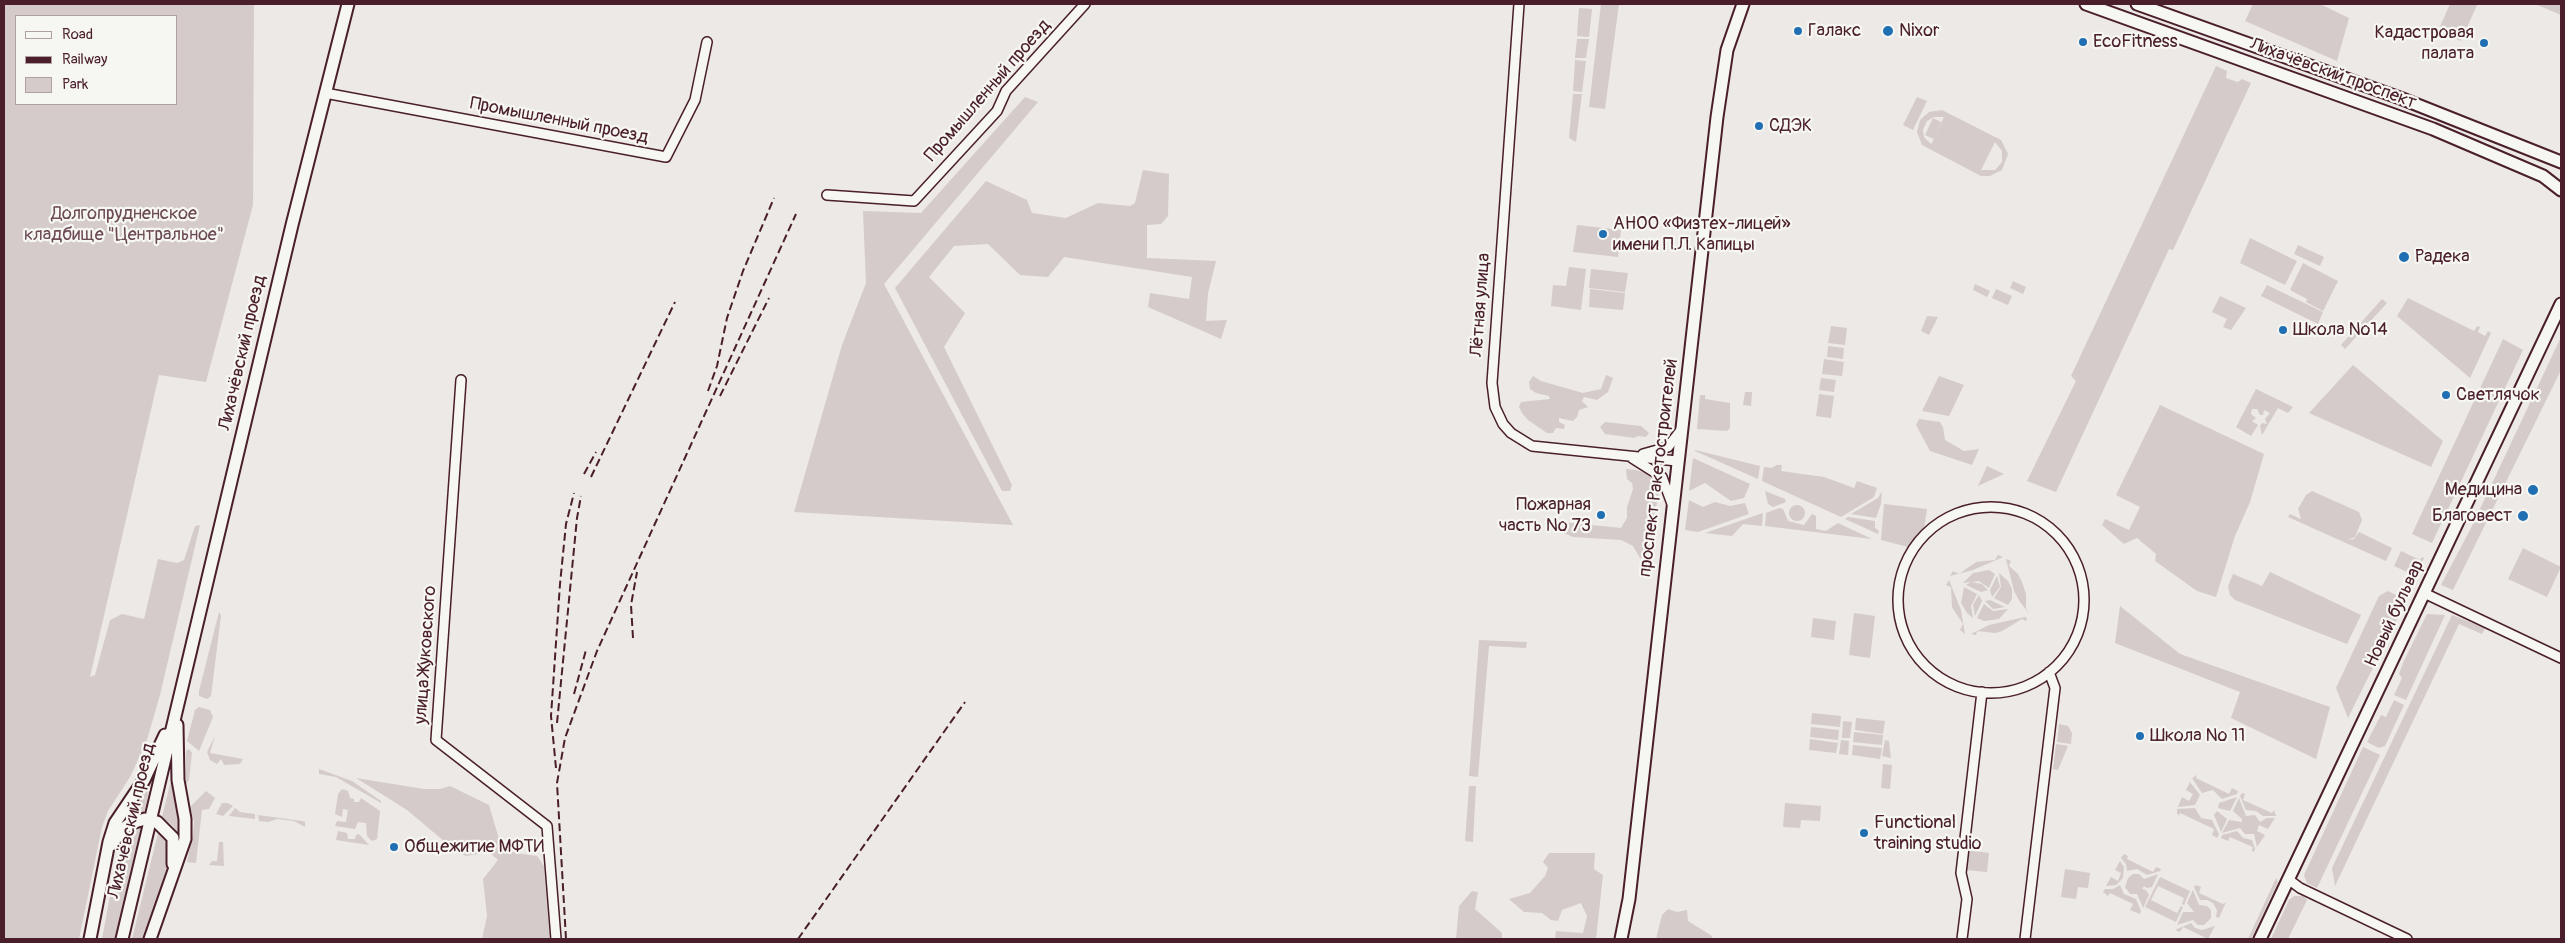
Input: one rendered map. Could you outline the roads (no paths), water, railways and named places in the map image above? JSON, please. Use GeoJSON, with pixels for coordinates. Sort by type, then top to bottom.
{"type":"FeatureCollection","features":[{"type":"Feature","properties":{"kind":"main road","name":"Лихачёвский проезд"},"geometry":{"type":"LineString","coordinates":[[122,939],[348,4]]}},
{"type":"Feature","properties":{"kind":"main road","name":"проспект Ракетостроителей"},"geometry":{"type":"LineString","coordinates":[[1621,939],[1630,892],[1677,461],[1724,65],[1733,29],[1743,4]]}},
{"type":"Feature","properties":{"kind":"main road","name":"Лихачёвский проспект"},"geometry":{"type":"LineString","coordinates":[[2086,4],[2433,129],[2543,176],[2561,190]]}},
{"type":"Feature","properties":{"kind":"main road","name":"Лихачёвский проспект"},"geometry":{"type":"LineString","coordinates":[[2136,4],[2400,98],[2561,162]]}},
{"type":"Feature","properties":{"kind":"main road","name":"Новый бульвар"},"geometry":{"type":"LineString","coordinates":[[2260,939],[2561,304]]}},
{"type":"Feature","properties":{"kind":"main road","name":"Лихачёвский проезд"},"geometry":{"type":"LineString","coordinates":[[96,914],[107,853],[115,823],[148,772],[176,711]]}},
{"type":"Feature","properties":{"kind":"main road","name":"Лихачёвский проезд"},"geometry":{"type":"LineString","coordinates":[[150,939],[182,852],[186,828],[178,780],[176,711]]}},
{"type":"Feature","properties":{"kind":"main road"},"geometry":{"type":"LineString","coordinates":[[107,853],[123,829],[138,820],[151,820],[163,826],[173,838],[174,858],[171,883]]}},
{"type":"Feature","properties":{"kind":"main road"},"geometry":{"type":"LineString","coordinates":[[90,939],[96,914]]}},
{"type":"Feature","properties":{"kind":"main road"},"geometry":{"type":"LineString","coordinates":[[96,914],[96,939]]}},
{"type":"Feature","properties":{"kind":"street","name":"Промышленный проезд"},"geometry":{"type":"LineString","coordinates":[[827,195],[914,201],[997,111],[1006,91],[1086,4]]}},
{"type":"Feature","properties":{"kind":"street","name":"Лётная улица"},"geometry":{"type":"LineString","coordinates":[[1519,4],[1492,383],[1495,407],[1503,424],[1526,444],[1677,461]]}},
{"type":"Feature","properties":{"kind":"street","name":"Промышленный проезд"},"geometry":{"type":"LineString","coordinates":[[325,93],[666,157],[695,100],[707,42]]}},
{"type":"Feature","properties":{"kind":"street","name":"улица Жуковского"},"geometry":{"type":"LineString","coordinates":[[461,380],[436,740],[547,826],[556,939]]}},
{"type":"Feature","properties":{"kind":"street"},"geometry":{"type":"LineString","coordinates":[[1630,456],[1663,450],[1668,447],[1681,430]]}},
{"type":"Feature","properties":{"kind":"street"},"geometry":{"type":"LineString","coordinates":[[1630,456],[1662,477],[1672,506]]}},
{"type":"Feature","properties":{"kind":"street"},"geometry":{"type":"LineString","coordinates":[[1991,507],[2012,510],[2027,515],[2047,527],[2061,540],[2076,565],[2082,584],[2083,604],[2077,632],[2063,658],[2049,672],[2033,682],[2014,690],[1982,692],[1965,689],[1945,680],[1930,670],[1916,656],[1902,629],[1898,598],[1901,578],[1907,560],[1926,534],[1942,521],[1961,512],[1991,507]]}},
{"type":"Feature","properties":{"kind":"street"},"geometry":{"type":"LineString","coordinates":[[2424,593],[2561,658]]}},
{"type":"Feature","properties":{"kind":"street"},"geometry":{"type":"LineString","coordinates":[[2025,939],[2055,688],[2049,672]]}},
{"type":"Feature","properties":{"kind":"street"},"geometry":{"type":"LineString","coordinates":[[1962,939],[1967,899],[1961,874],[1982,692]]}},
{"type":"Feature","properties":{"kind":"street"},"geometry":{"type":"LineString","coordinates":[[2288,879],[2300,888],[2407,939]]}},
{"type":"Feature","properties":{"kind":"railway"},"geometry":{"type":"LineString","coordinates":[[708,391],[717,366],[727,318],[743,271],[774,198]]}},
{"type":"Feature","properties":{"kind":"railway"},"geometry":{"type":"LineString","coordinates":[[566,939],[557,783],[565,738],[597,651],[796,214]]}},
{"type":"Feature","properties":{"kind":"railway"},"geometry":{"type":"LineString","coordinates":[[720,396],[769,298]]}},
{"type":"Feature","properties":{"kind":"railway"},"geometry":{"type":"LineString","coordinates":[[591,477],[675,302]]}},
{"type":"Feature","properties":{"kind":"railway"},"geometry":{"type":"LineString","coordinates":[[584,474],[596,452]]}},
{"type":"Feature","properties":{"kind":"railway"},"geometry":{"type":"LineString","coordinates":[[556,768],[551,716],[566,524],[574,493]]}},
{"type":"Feature","properties":{"kind":"railway"},"geometry":{"type":"LineString","coordinates":[[557,723],[577,518],[581,496]]}},
{"type":"Feature","properties":{"kind":"railway"},"geometry":{"type":"LineString","coordinates":[[633,638],[631,605],[637,572]]}},
{"type":"Feature","properties":{"kind":"railway"},"geometry":{"type":"LineString","coordinates":[[574,694],[586,650]]}},
{"type":"Feature","properties":{"kind":"railway"},"geometry":{"type":"LineString","coordinates":[[798,939],[965,702]]}},
{"type":"Feature","properties":{"kind":"place","name":"Галакс"},"geometry":{"type":"Point","coordinates":[1798,31]}},
{"type":"Feature","properties":{"kind":"place","name":"Nixor"},"geometry":{"type":"Point","coordinates":[1888,31]}},
{"type":"Feature","properties":{"kind":"place","name":"EcoFitness"},"geometry":{"type":"Point","coordinates":[2083,42]}},
{"type":"Feature","properties":{"kind":"place","name":"Кадастровая палата"},"geometry":{"type":"Point","coordinates":[2484,43]}},
{"type":"Feature","properties":{"kind":"place","name":"СДЭК"},"geometry":{"type":"Point","coordinates":[1759,126]}},
{"type":"Feature","properties":{"kind":"place","name":"АНОО «Физтех-лицей» имени П.Л. Капицы"},"geometry":{"type":"Point","coordinates":[1603,234]}},
{"type":"Feature","properties":{"kind":"place","name":"Радека"},"geometry":{"type":"Point","coordinates":[2404,257]}},
{"type":"Feature","properties":{"kind":"place","name":"Школа №14"},"geometry":{"type":"Point","coordinates":[2283,330]}},
{"type":"Feature","properties":{"kind":"place","name":"Светлячок"},"geometry":{"type":"Point","coordinates":[2446,395]}},
{"type":"Feature","properties":{"kind":"place","name":"Медицина"},"geometry":{"type":"Point","coordinates":[2533,490]}},
{"type":"Feature","properties":{"kind":"place","name":"Пожарная часть № 73"},"geometry":{"type":"Point","coordinates":[1601,515]}},
{"type":"Feature","properties":{"kind":"place","name":"Благовест"},"geometry":{"type":"Point","coordinates":[2523,516]}},
{"type":"Feature","properties":{"kind":"place","name":"Школа № 11"},"geometry":{"type":"Point","coordinates":[2140,736]}},
{"type":"Feature","properties":{"kind":"place","name":"Functional training studio"},"geometry":{"type":"Point","coordinates":[1864,833]}},
{"type":"Feature","properties":{"kind":"place","name":"Общежитие МФТИ"},"geometry":{"type":"Point","coordinates":[394,847]}},
{"type":"Feature","properties":{"kind":"park label","name":"Долгопрудненское кладбище \"Центральное\""},"geometry":{"type":"Point","coordinates":[124,224]}}]}
